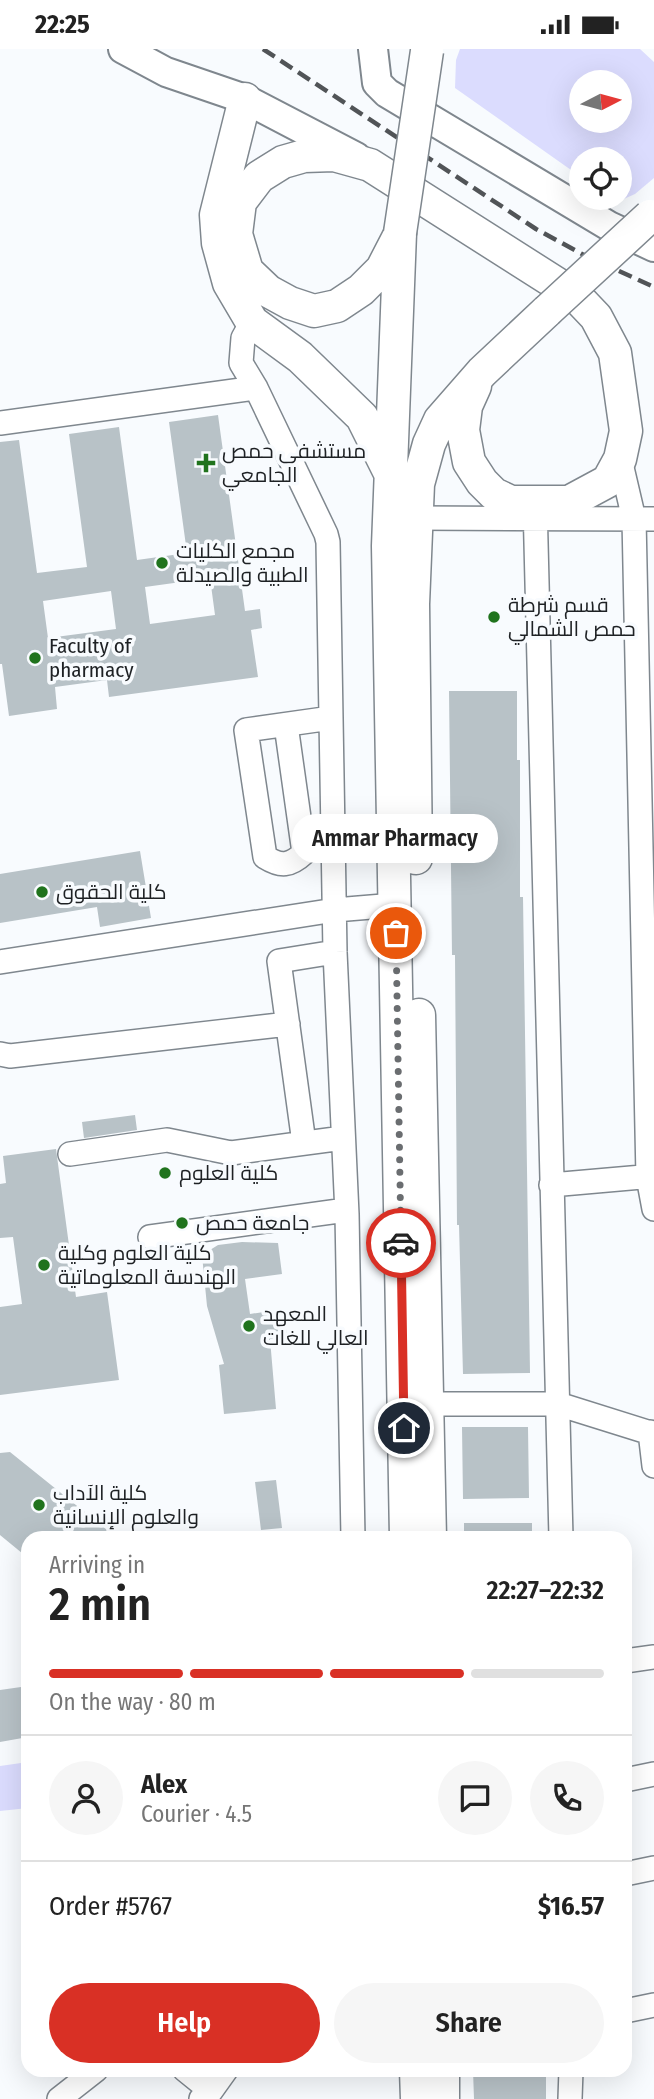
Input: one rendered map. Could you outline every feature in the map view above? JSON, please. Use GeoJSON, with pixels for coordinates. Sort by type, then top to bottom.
{"type":"FeatureCollection","features":[{"type":"Feature","properties":{"kind":"highway"},"geometry":{"type":"LineString","coordinates":[[406,1531],[388,546],[400,233],[427,50]]}},
{"type":"Feature","properties":{"kind":"highway"},"geometry":{"type":"LineString","coordinates":[[245,99],[216,215],[218,243],[229,283],[252,322],[300,357],[362,417],[391,475]]}},
{"type":"Feature","properties":{"kind":"highway"},"geometry":{"type":"LineString","coordinates":[[400,233],[382,269],[361,290],[337,306],[314,311],[290,303],[268,291],[247,271],[236,234],[240,202],[259,177],[283,162],[304,156],[334,155],[370,165],[576,296],[596,317],[615,353],[626,431],[620,459],[608,481],[569,502],[536,510],[494,493],[482,482],[469,462],[463,430],[466,407],[482,372]]}},
{"type":"Feature","properties":{"kind":"highway"},"geometry":{"type":"LineString","coordinates":[[430,1531],[413,604],[418,484],[429,444],[440,420],[482,372],[653,214]]}},
{"type":"Feature","properties":{"kind":"highway"},"geometry":{"type":"LineString","coordinates":[[421,2084],[443,2099]]}},
{"type":"Feature","properties":{"kind":"main road"},"geometry":{"type":"LineString","coordinates":[[123,49],[166,72],[245,99],[370,165]]}},
{"type":"Feature","properties":{"kind":"main road"},"geometry":{"type":"LineString","coordinates":[[373,49],[377,83],[387,93],[609,226],[654,247]]}},
{"type":"Feature","properties":{"kind":"street"},"geometry":{"type":"LineString","coordinates":[[252,322],[243,338],[241,363],[256,388],[326,534],[335,952],[346,1210],[353,1531]]}},
{"type":"Feature","properties":{"kind":"street"},"geometry":{"type":"LineString","coordinates":[[0,423],[256,388]]}},
{"type":"Feature","properties":{"kind":"street"},"geometry":{"type":"LineString","coordinates":[[620,459],[644,519],[651,1176],[654,1209]]}},
{"type":"Feature","properties":{"kind":"street"},"geometry":{"type":"LineString","coordinates":[[416,518],[536,510],[644,519]]}},
{"type":"Feature","properties":{"kind":"street"},"geometry":{"type":"LineString","coordinates":[[536,510],[561,1531]]}},
{"type":"Feature","properties":{"kind":"street"},"geometry":{"type":"LineString","coordinates":[[286,725],[304,853],[295,861],[276,864],[265,857],[246,730],[331,718]]}},
{"type":"Feature","properties":{"kind":"street"},"geometry":{"type":"LineString","coordinates":[[0,963],[335,910],[395,905]]}},
{"type":"Feature","properties":{"kind":"street"},"geometry":{"type":"LineString","coordinates":[[304,1143],[279,961],[335,952]]}},
{"type":"Feature","properties":{"kind":"street"},"geometry":{"type":"LineString","coordinates":[[0,1054],[10,1056],[288,1024]]}},
{"type":"Feature","properties":{"kind":"street"},"geometry":{"type":"LineString","coordinates":[[70,1154],[167,1140],[231,1153],[343,1137]]}},
{"type":"Feature","properties":{"kind":"street"},"geometry":{"type":"LineString","coordinates":[[551,1185],[651,1176]]}},
{"type":"Feature","properties":{"kind":"street"},"geometry":{"type":"LineString","coordinates":[[150,1237],[346,1210]]}},
{"type":"Feature","properties":{"kind":"street"},"geometry":{"type":"LineString","coordinates":[[427,1404],[558,1404],[652,1433],[654,1466]]}},
{"type":"Feature","properties":{"kind":"street"},"geometry":{"type":"LineString","coordinates":[[632,1660],[654,1657]]}},
{"type":"Feature","properties":{"kind":"street"},"geometry":{"type":"LineString","coordinates":[[632,1779],[654,1774]]}},
{"type":"Feature","properties":{"kind":"street"},"geometry":{"type":"LineString","coordinates":[[632,1873],[654,1868]]}},
{"type":"Feature","properties":{"kind":"street"},"geometry":{"type":"LineString","coordinates":[[632,2010],[654,2005]]}},
{"type":"Feature","properties":{"kind":"street"},"geometry":{"type":"LineString","coordinates":[[59,2099],[87,2077]]}},
{"type":"Feature","properties":{"kind":"street"},"geometry":{"type":"LineString","coordinates":[[191,2077],[206,2095],[220,2077]]}},
{"type":"Feature","properties":{"kind":"street"},"geometry":{"type":"LineString","coordinates":[[570,2099],[571,2077]]}},
{"type":"Feature","properties":{"kind":"shaded area"},"geometry":{"type":"Polygon","coordinates":[[[460,49],[640,49],[654,62],[654,178],[632,195],[632,147],[569,147],[569,169],[455,88],[456,60],[460,49]]]}},
{"type":"Feature","properties":{"kind":"shaded area"},"geometry":{"type":"Polygon","coordinates":[[[21,1763],[21,1809],[0,1811],[0,1766],[21,1763]]]}},
{"type":"Feature","properties":{"kind":"building","name":"مجمع الكليات الطبية والصيدلة"},"geometry":{"type":"Polygon","coordinates":[[[218,415],[245,611],[260,609],[262,628],[251,630],[258,677],[109,697],[107,680],[55,687],[57,709],[9,716],[0,664],[0,442],[19,440],[37,573],[87,567],[69,434],[119,427],[137,560],[187,553],[169,422],[218,415]],[[210,578],[145,587],[150,624],[215,615],[210,578]],[[111,591],[43,601],[48,638],[116,629],[111,591]]]}},
{"type":"Feature","properties":{"kind":"building"},"geometry":{"type":"Polygon","coordinates":[[[449,691],[517,691],[530,1373],[463,1374],[457,1225],[449,691]]]}},
{"type":"Feature","properties":{"kind":"building"},"geometry":{"type":"Polygon","coordinates":[[[140,851],[151,918],[100,927],[97,907],[0,923],[0,874],[140,851]]]}},
{"type":"Feature","properties":{"kind":"building"},"geometry":{"type":"Polygon","coordinates":[[[135,1115],[137,1130],[84,1138],[82,1122],[135,1115]]]}},
{"type":"Feature","properties":{"kind":"building","name":"كلية العلوم وكلية الهندسة المعلوماتية"},"geometry":{"type":"Polygon","coordinates":[[[56,1149],[76,1297],[107,1292],[119,1380],[0,1395],[0,1307],[22,1304],[13,1237],[0,1238],[0,1184],[6,1183],[3,1156],[56,1149]]]}},
{"type":"Feature","properties":{"kind":"building","name":"المعهد العالي للغات"},"geometry":{"type":"Polygon","coordinates":[[[242,1242],[278,1243],[282,1274],[245,1279],[250,1314],[284,1309],[287,1338],[270,1339],[276,1409],[224,1414],[219,1365],[224,1364],[207,1306],[202,1255],[218,1245],[242,1242]]]}},
{"type":"Feature","properties":{"kind":"building"},"geometry":{"type":"Polygon","coordinates":[[[462,1427],[528,1427],[529,1498],[463,1499],[462,1427]]]}},
{"type":"Feature","properties":{"kind":"building","name":"كلية الآداب والعلوم الإنسانية"},"geometry":{"type":"Polygon","coordinates":[[[10,1452],[108,1531],[21,1531],[21,1552],[0,1535],[0,1453],[10,1452]]]}},
{"type":"Feature","properties":{"kind":"building"},"geometry":{"type":"Polygon","coordinates":[[[276,1480],[282,1528],[261,1530],[255,1482],[276,1480]]]}},
{"type":"Feature","properties":{"kind":"building"},"geometry":{"type":"Polygon","coordinates":[[[464,1523],[532,1523],[532,1531],[464,1531],[464,1523]]]}},
{"type":"Feature","properties":{"kind":"building"},"geometry":{"type":"Polygon","coordinates":[[[21,1687],[21,1738],[0,1742],[0,1690],[21,1687]]]}},
{"type":"Feature","properties":{"kind":"building"},"geometry":{"type":"Polygon","coordinates":[[[473,2077],[546,2077],[546,2099],[474,2099],[473,2077]]]}},
{"type":"Feature","properties":{"kind":"railway"},"geometry":{"type":"LineString","coordinates":[[263,49],[536,229],[582,254],[654,287]]}},
{"type":"Feature","properties":{"kind":"way so far"},"geometry":{"type":"LineString","coordinates":[[396,933],[401,1243]]}},
{"type":"Feature","properties":{"kind":"place","name":"مستشفى حمص الجامعي"},"geometry":{"type":"Point","coordinates":[206,463]}},
{"type":"Feature","properties":{"kind":"place","name":"مجمع الكليات الطبية والصيدلة"},"geometry":{"type":"Point","coordinates":[162,563]}},
{"type":"Feature","properties":{"kind":"place","name":"قسم شرطة حمص الشمالي"},"geometry":{"type":"Point","coordinates":[494,617]}},
{"type":"Feature","properties":{"kind":"place","name":"Faculty of pharmacy"},"geometry":{"type":"Point","coordinates":[35,658]}},
{"type":"Feature","properties":{"kind":"place","name":"كلية الحقوق"},"geometry":{"type":"Point","coordinates":[42,892]}},
{"type":"Feature","properties":{"kind":"place","name":"Ammar Pharmacy"},"geometry":{"type":"Point","coordinates":[396,933]}},
{"type":"Feature","properties":{"kind":"place","name":"كلية العلوم"},"geometry":{"type":"Point","coordinates":[165,1173]}},
{"type":"Feature","properties":{"kind":"place","name":"جامعة حمص"},"geometry":{"type":"Point","coordinates":[182,1223]}},
{"type":"Feature","properties":{"kind":"place","name":"كلية العلوم وكلية الهندسة المعلوماتية"},"geometry":{"type":"Point","coordinates":[44,1265]}},
{"type":"Feature","properties":{"kind":"place","name":"المعهد العالي للغات"},"geometry":{"type":"Point","coordinates":[249,1326]}},
{"type":"Feature","properties":{"kind":"place","name":"كلية الآداب والعلوم الإنسانية"},"geometry":{"type":"Point","coordinates":[39,1505]}},
{"type":"Feature","properties":{"kind":"route"},"geometry":{"type":"LineString","coordinates":[[401,1243],[404,1428]]}}]}
